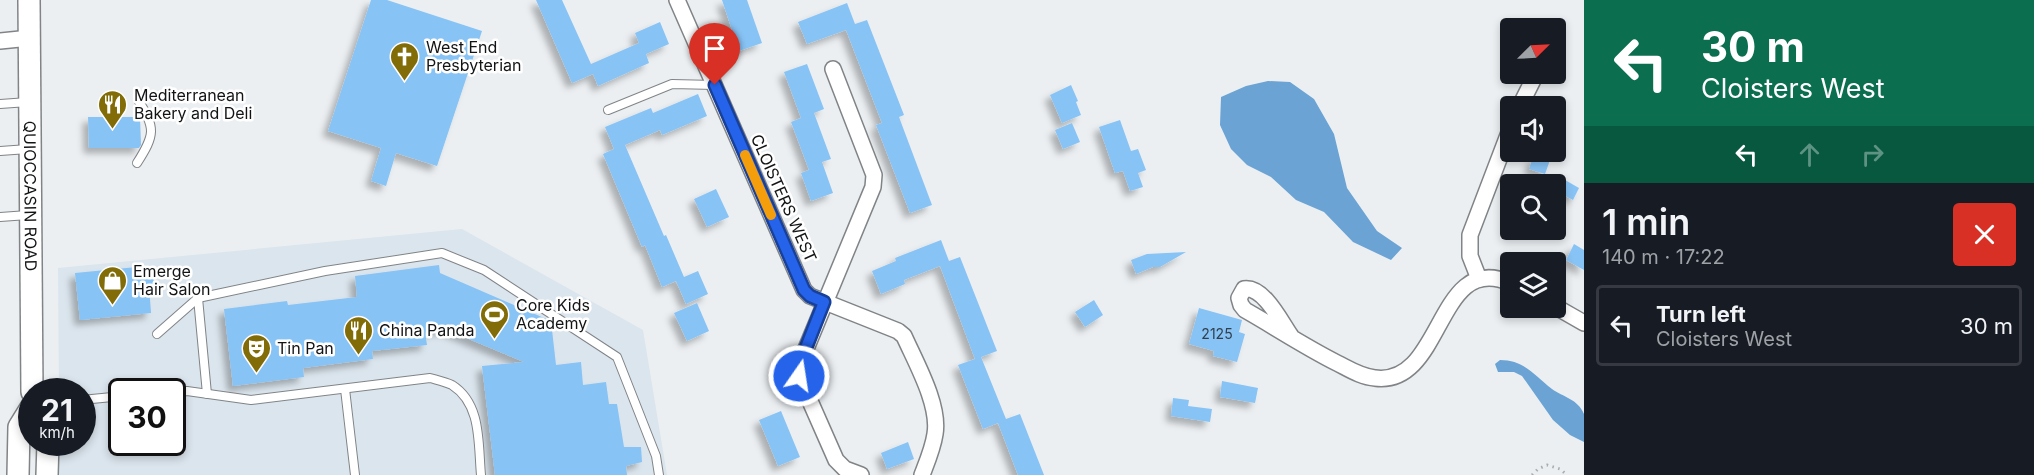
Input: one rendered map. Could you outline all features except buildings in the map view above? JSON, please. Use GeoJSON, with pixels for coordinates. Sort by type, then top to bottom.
{"type":"FeatureCollection","features":[{"type":"Feature","properties":{"kind":"main road","name":"QUIOCCASIN ROAD"},"geometry":{"type":"LineString","coordinates":[[29,0],[32,378]]}},
{"type":"Feature","properties":{"kind":"main road"},"geometry":{"type":"LineString","coordinates":[[18,456],[18,475]]}},
{"type":"Feature","properties":{"kind":"main road"},"geometry":{"type":"LineString","coordinates":[[47,475],[48,456]]}},
{"type":"Feature","properties":{"kind":"street","name":"CLOISTERS WEST"},"geometry":{"type":"LineString","coordinates":[[677,0],[804,290],[810,296],[898,331],[904,336],[933,404],[935,417],[935,434],[922,475]]}},
{"type":"Feature","properties":{"kind":"street"},"geometry":{"type":"LineString","coordinates":[[0,40],[30,38]]}},
{"type":"Feature","properties":{"kind":"street","name":"CLOISTERS WEST"},"geometry":{"type":"LineString","coordinates":[[834,69],[874,174],[873,187],[798,368],[799,376],[836,460],[845,469],[861,475]]}},
{"type":"Feature","properties":{"kind":"street"},"geometry":{"type":"LineString","coordinates":[[1479,279],[1470,256],[1470,235],[1500,156]]}},
{"type":"Feature","properties":{"kind":"street"},"geometry":{"type":"LineString","coordinates":[[1291,336],[1358,373],[1388,379],[1402,374],[1414,365],[1450,303],[1468,285],[1479,279],[1500,280]]}},
{"type":"Feature","properties":{"kind":"street"},"geometry":{"type":"LineString","coordinates":[[1566,313],[1584,322]]}},
{"type":"Feature","properties":{"kind":"lane"},"geometry":{"type":"LineString","coordinates":[[608,110],[672,84],[715,85]]}},
{"type":"Feature","properties":{"kind":"lane"},"geometry":{"type":"LineString","coordinates":[[137,163],[150,142],[151,125],[138,100]]}},
{"type":"Feature","properties":{"kind":"lane"},"geometry":{"type":"LineString","coordinates":[[0,104],[30,102]]}},
{"type":"Feature","properties":{"kind":"lane"},"geometry":{"type":"LineString","coordinates":[[0,151],[31,149]]}},
{"type":"Feature","properties":{"kind":"lane"},"geometry":{"type":"LineString","coordinates":[[0,218],[31,214]]}},
{"type":"Feature","properties":{"kind":"lane"},"geometry":{"type":"LineString","coordinates":[[157,334],[198,298],[325,271],[442,253],[484,270],[617,357],[656,456],[659,475]]}},
{"type":"Feature","properties":{"kind":"lane"},"geometry":{"type":"LineString","coordinates":[[198,298],[207,394]]}},
{"type":"Feature","properties":{"kind":"lane"},"geometry":{"type":"LineString","coordinates":[[186,391],[251,400],[430,378],[451,385],[465,397],[473,411],[481,475]]}},
{"type":"Feature","properties":{"kind":"lane"},"geometry":{"type":"LineString","coordinates":[[345,389],[355,475]]}},
{"type":"Feature","properties":{"kind":"path"},"geometry":{"type":"LineString","coordinates":[[1532,475],[1547,465],[1560,469],[1567,475]]}},
{"type":"Feature","properties":{"kind":"shaded area"},"geometry":{"type":"Polygon","coordinates":[[[462,229],[643,330],[667,475],[57,475],[58,456],[96,456],[96,378],[59,378],[58,268],[462,229]]]}},
{"type":"Feature","properties":{"kind":"water"},"geometry":{"type":"Polygon","coordinates":[[[1268,81],[1290,82],[1314,99],[1334,134],[1347,188],[1377,231],[1402,248],[1391,260],[1353,242],[1324,212],[1296,200],[1271,177],[1247,165],[1231,149],[1220,125],[1221,97],[1246,86],[1268,81]]]}},
{"type":"Feature","properties":{"kind":"water"},"geometry":{"type":"Polygon","coordinates":[[[1500,360],[1522,365],[1552,389],[1578,405],[1584,414],[1584,442],[1570,435],[1553,420],[1522,376],[1514,372],[1498,372],[1495,364],[1500,360]]]}},
{"type":"Feature","properties":{"kind":"slow traffic"},"geometry":{"type":"LineString","coordinates":[[745,155],[771,215]]}},
{"type":"Feature","properties":{"kind":"place","name":"West End Presbyterian"},"geometry":{"type":"Point","coordinates":[405,82]}},
{"type":"Feature","properties":{"kind":"place","name":"Mediterranean Bakery and Deli"},"geometry":{"type":"Point","coordinates":[113,130]}},
{"type":"Feature","properties":{"kind":"place","name":"Emerge Hair Salon"},"geometry":{"type":"Point","coordinates":[112,306]}},
{"type":"Feature","properties":{"kind":"place","name":"Core Kids Academy"},"geometry":{"type":"Point","coordinates":[495,340]}},
{"type":"Feature","properties":{"kind":"place","name":"China Panda"},"geometry":{"type":"Point","coordinates":[358,356]}},
{"type":"Feature","properties":{"kind":"place","name":"Tin Pan"},"geometry":{"type":"Point","coordinates":[256,374]}},
{"type":"Feature","properties":{"kind":"route"},"geometry":{"type":"LineString","coordinates":[[715,85],[804,290],[810,296],[824,302],[798,368],[799,376]]}}]}
